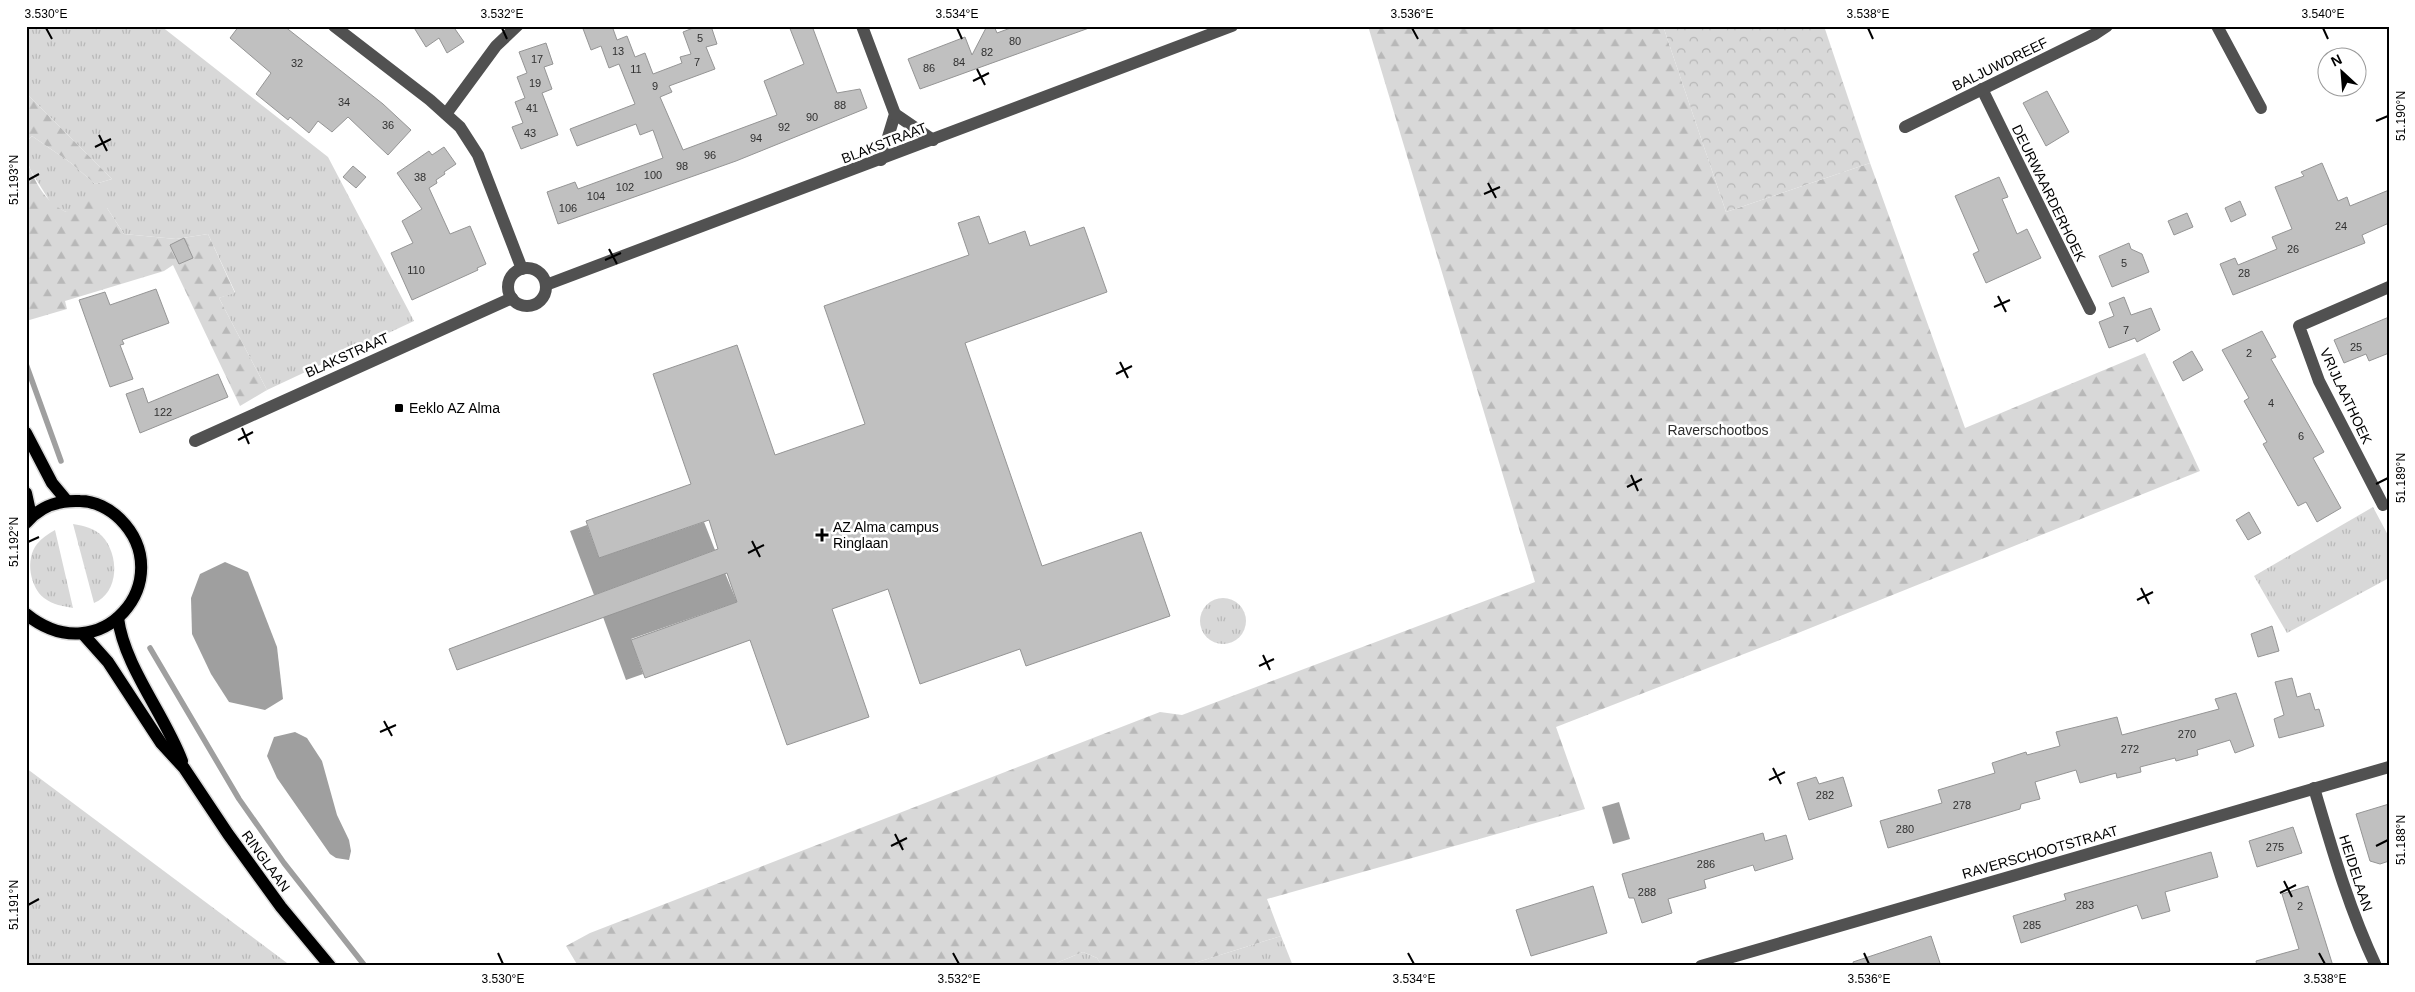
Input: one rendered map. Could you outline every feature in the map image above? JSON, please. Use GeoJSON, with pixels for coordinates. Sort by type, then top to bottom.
{"type":"FeatureCollection","features":[{"type":"Feature","properties":{"kind":"main road"},"geometry":{"type":"LineString","coordinates":[[26,433],[52,483],[67,501]]}},
{"type":"Feature","properties":{"kind":"main road"},"geometry":{"type":"LineString","coordinates":[[26,493],[29,520]]}},
{"type":"Feature","properties":{"kind":"main road"},"geometry":{"type":"LineString","coordinates":[[26,614],[40,625],[60,633],[83,634],[101,629],[118,618],[131,603],[140,583],[141,560],[137,543],[129,528],[114,513],[101,506],[84,501],[67,501],[48,506],[29,520]]}},
{"type":"Feature","properties":{"kind":"main road","name":"RINGLAAN"},"geometry":{"type":"LineString","coordinates":[[118,618],[128,650],[146,690],[172,735],[184,768]]}},
{"type":"Feature","properties":{"kind":"main road","name":"RINGLAAN"},"geometry":{"type":"LineString","coordinates":[[83,634],[108,662],[161,743],[184,768],[228,834],[281,907],[330,966]]}},
{"type":"Feature","properties":{"kind":"street"},"geometry":{"type":"LineString","coordinates":[[334,26],[460,127],[478,156],[522,269]]}},
{"type":"Feature","properties":{"kind":"street"},"geometry":{"type":"LineString","coordinates":[[446,114],[496,46],[516,26]]}},
{"type":"Feature","properties":{"kind":"street"},"geometry":{"type":"LineString","coordinates":[[862,26],[895,114],[933,140]]}},
{"type":"Feature","properties":{"kind":"street","name":"BLAKSTRAAT"},"geometry":{"type":"LineString","coordinates":[[546,285],[1232,26]]}},
{"type":"Feature","properties":{"kind":"street","name":"BALJUWDREEF"},"geometry":{"type":"LineString","coordinates":[[1905,127],[2095,34],[2107,26]]}},
{"type":"Feature","properties":{"kind":"street"},"geometry":{"type":"LineString","coordinates":[[2217,26],[2261,108]]}},
{"type":"Feature","properties":{"kind":"street","name":"DEURWAARDERHOEK"},"geometry":{"type":"LineString","coordinates":[[1982,89],[2090,309]]}},
{"type":"Feature","properties":{"kind":"street"},"geometry":{"type":"LineString","coordinates":[[880,160],[895,114]]}},
{"type":"Feature","properties":{"kind":"street"},"geometry":{"type":"LineString","coordinates":[[522,269],[534,269],[544,278],[546,285],[544,296],[534,305],[522,305],[512,298],[508,289],[512,276],[522,269]]}},
{"type":"Feature","properties":{"kind":"street","name":"VRIJLAATHOEK"},"geometry":{"type":"LineString","coordinates":[[2383,505],[2319,380],[2298,326],[2389,287]]}},
{"type":"Feature","properties":{"kind":"street","name":"BLAKSTRAAT"},"geometry":{"type":"LineString","coordinates":[[195,441],[512,298]]}},
{"type":"Feature","properties":{"kind":"street","name":"RAVERSCHOOTSTRAAT"},"geometry":{"type":"LineString","coordinates":[[1700,966],[2389,766]]}},
{"type":"Feature","properties":{"kind":"street","name":"HEIDELAAN"},"geometry":{"type":"LineString","coordinates":[[2314,788],[2344,888],[2376,966]]}},
{"type":"Feature","properties":{"kind":"green space"},"geometry":{"type":"Polygon","coordinates":[[[26,26],[161,26],[328,157],[414,321],[267,390],[219,298],[235,292],[208,234],[176,239],[124,234],[107,208],[66,212],[52,205],[31,171],[26,158],[26,142],[32,136],[71,163],[95,184],[112,179],[26,93],[26,26]]]}},
{"type":"Feature","properties":{"kind":"green space","name":"Raverschootbos"},"geometry":{"type":"Polygon","coordinates":[[[1368,26],[1663,26],[1726,212],[1870,163],[1965,428],[2145,353],[2200,471],[1798,633],[1556,727],[1585,809],[1267,899],[1281,936],[1185,966],[1102,966],[1097,958],[1083,952],[1049,966],[578,966],[566,946],[590,933],[1160,712],[1182,715],[1535,582],[1368,26]]]}},
{"type":"Feature","properties":{"kind":"green space"},"geometry":{"type":"Polygon","coordinates":[[[1663,26],[1824,26],[1870,163],[1726,212],[1663,26]]]}},
{"type":"Feature","properties":{"kind":"green space"},"geometry":{"type":"Polygon","coordinates":[[[26,93],[112,179],[95,184],[71,163],[32,136],[26,142],[26,93]]]}},
{"type":"Feature","properties":{"kind":"green space"},"geometry":{"type":"Polygon","coordinates":[[[26,158],[41,190],[52,202],[66,212],[91,199],[107,208],[124,234],[176,239],[208,234],[235,293],[219,298],[267,390],[240,406],[173,265],[164,271],[65,301],[67,309],[26,321],[26,158]]]}},
{"type":"Feature","properties":{"kind":"green space"},"geometry":{"type":"Polygon","coordinates":[[[2373,507],[2389,537],[2389,578],[2287,633],[2254,576],[2373,507]]]}},
{"type":"Feature","properties":{"kind":"green space"},"geometry":{"type":"Polygon","coordinates":[[[73,524],[99,533],[108,544],[112,553],[114,572],[112,582],[103,598],[94,603],[73,524]]]}},
{"type":"Feature","properties":{"kind":"green space"},"geometry":{"type":"Polygon","coordinates":[[[55,530],[73,608],[54,604],[44,598],[32,580],[30,565],[33,550],[41,540],[55,530]]]}},
{"type":"Feature","properties":{"kind":"green space"},"geometry":{"type":"Polygon","coordinates":[[[1223,598],[1236,602],[1242,608],[1246,621],[1242,634],[1236,640],[1223,644],[1210,640],[1204,634],[1200,621],[1204,608],[1210,602],[1223,598]]]}},
{"type":"Feature","properties":{"kind":"green space"},"geometry":{"type":"Polygon","coordinates":[[[26,768],[291,966],[26,966],[26,768]]]}},
{"type":"Feature","properties":{"kind":"green space"},"geometry":{"type":"Polygon","coordinates":[[[1281,936],[1293,966],[1185,966],[1281,936]]]}},
{"type":"Feature","properties":{"kind":"green space"},"geometry":{"type":"Polygon","coordinates":[[[1083,952],[1097,958],[1102,966],[1049,966],[1083,952]]]}},
{"type":"Feature","properties":{"kind":"shaded area"},"geometry":{"type":"Polygon","coordinates":[[[704,522],[715,550],[594,595],[570,531],[587,525],[599,558],[704,522]]]}},
{"type":"Feature","properties":{"kind":"shaded area"},"geometry":{"type":"Polygon","coordinates":[[[225,562],[248,572],[277,647],[283,699],[265,710],[229,702],[211,674],[192,634],[191,598],[200,574],[225,562]]]}},
{"type":"Feature","properties":{"kind":"shaded area"},"geometry":{"type":"Polygon","coordinates":[[[725,573],[737,602],[631,639],[643,674],[626,680],[603,617],[725,573]]]}},
{"type":"Feature","properties":{"kind":"shaded area"},"geometry":{"type":"Polygon","coordinates":[[[295,732],[307,738],[322,761],[337,815],[349,840],[351,851],[349,860],[336,858],[330,854],[277,778],[267,756],[274,737],[295,732]]]}},
{"type":"Feature","properties":{"kind":"shaded area"},"geometry":{"type":"Polygon","coordinates":[[[1619,802],[1630,839],[1613,844],[1602,807],[1619,802]]]}},
{"type":"Feature","properties":{"kind":"building"},"geometry":{"type":"Polygon","coordinates":[[[239,26],[284,26],[383,104],[411,130],[388,155],[348,117],[332,132],[318,121],[309,133],[290,117],[288,120],[256,94],[271,73],[230,38],[239,26]]]}},
{"type":"Feature","properties":{"kind":"building"},"geometry":{"type":"Polygon","coordinates":[[[413,26],[459,26],[455,29],[464,42],[447,53],[439,38],[426,47],[413,26]]]}},
{"type":"Feature","properties":{"kind":"building"},"geometry":{"type":"Polygon","coordinates":[[[582,26],[612,26],[617,40],[627,36],[635,57],[645,53],[653,74],[682,63],[680,57],[691,54],[683,32],[698,26],[711,26],[717,44],[706,47],[715,69],[669,86],[672,92],[660,97],[683,150],[777,115],[764,81],[804,64],[789,26],[812,26],[837,93],[860,89],[867,108],[736,161],[558,224],[547,192],[575,182],[578,189],[663,158],[653,130],[640,135],[636,124],[577,146],[570,129],[635,104],[619,64],[609,68],[601,46],[591,50],[582,26]]]}},
{"type":"Feature","properties":{"kind":"building"},"geometry":{"type":"Polygon","coordinates":[[[987,26],[994,26],[997,33],[1016,26],[1089,26],[1089,28],[920,89],[908,59],[965,37],[972,55],[987,26]]]}},
{"type":"Feature","properties":{"kind":"building"},"geometry":{"type":"Polygon","coordinates":[[[546,43],[553,64],[544,67],[552,89],[542,93],[558,135],[521,149],[512,127],[523,123],[515,102],[525,98],[517,77],[527,73],[519,52],[546,43]]]}},
{"type":"Feature","properties":{"kind":"building"},"geometry":{"type":"Polygon","coordinates":[[[2047,91],[2069,132],[2046,146],[2023,103],[2047,91]]]}},
{"type":"Feature","properties":{"kind":"building"},"geometry":{"type":"Polygon","coordinates":[[[444,147],[456,164],[444,172],[445,174],[436,180],[437,183],[429,188],[450,234],[470,226],[486,264],[477,268],[478,270],[412,300],[391,253],[413,243],[402,221],[422,209],[397,173],[429,151],[432,155],[444,147]]]}},
{"type":"Feature","properties":{"kind":"building"},"geometry":{"type":"Polygon","coordinates":[[[2322,163],[2338,201],[2347,197],[2350,206],[2389,190],[2389,223],[2362,235],[2365,243],[2233,295],[2220,264],[2235,258],[2238,265],[2277,249],[2272,237],[2292,229],[2275,187],[2304,176],[2301,172],[2322,163]]]}},
{"type":"Feature","properties":{"kind":"building"},"geometry":{"type":"Polygon","coordinates":[[[353,166],[366,177],[356,188],[343,177],[353,166]]]}},
{"type":"Feature","properties":{"kind":"building"},"geometry":{"type":"Polygon","coordinates":[[[1999,177],[2008,197],[2002,199],[2017,234],[2027,229],[2041,258],[1986,283],[1973,254],[1979,251],[1955,196],[1999,177]]]}},
{"type":"Feature","properties":{"kind":"building"},"geometry":{"type":"Polygon","coordinates":[[[2240,201],[2246,215],[2231,222],[2225,208],[2240,201]]]}},
{"type":"Feature","properties":{"kind":"building"},"geometry":{"type":"Polygon","coordinates":[[[2187,213],[2193,227],[2174,235],[2168,221],[2187,213]]]}},
{"type":"Feature","properties":{"kind":"building"},"geometry":{"type":"Polygon","coordinates":[[[979,216],[989,244],[1025,231],[1030,246],[1084,227],[1107,292],[965,343],[1042,566],[1141,532],[1170,616],[1026,666],[1020,649],[920,684],[888,589],[832,609],[869,717],[787,745],[750,640],[645,678],[631,640],[737,602],[727,573],[457,670],[449,649],[718,549],[709,520],[599,558],[586,521],[691,484],[653,374],[737,345],[775,455],[865,424],[824,306],[969,255],[958,223],[979,216]]]}},
{"type":"Feature","properties":{"kind":"building"},"geometry":{"type":"Polygon","coordinates":[[[184,238],[193,258],[179,264],[170,245],[184,238]]]}},
{"type":"Feature","properties":{"kind":"building"},"geometry":{"type":"Polygon","coordinates":[[[2129,243],[2131,249],[2142,254],[2149,272],[2112,287],[2099,256],[2129,243]]]}},
{"type":"Feature","properties":{"kind":"building"},"geometry":{"type":"Polygon","coordinates":[[[156,289],[169,323],[122,340],[124,344],[120,345],[133,379],[110,387],[79,300],[105,292],[110,305],[156,289]]]}},
{"type":"Feature","properties":{"kind":"building"},"geometry":{"type":"Polygon","coordinates":[[[2124,297],[2131,315],[2151,308],[2160,330],[2137,342],[2135,338],[2109,348],[2099,322],[2114,316],[2109,303],[2124,297]]]}},
{"type":"Feature","properties":{"kind":"building"},"geometry":{"type":"Polygon","coordinates":[[[2389,317],[2389,353],[2369,361],[2366,354],[2344,363],[2334,340],[2389,317]]]}},
{"type":"Feature","properties":{"kind":"building"},"geometry":{"type":"Polygon","coordinates":[[[2262,331],[2276,357],[2271,359],[2324,452],[2313,458],[2341,508],[2317,522],[2306,502],[2298,506],[2263,444],[2267,442],[2244,401],[2249,398],[2222,350],[2262,331]]]}},
{"type":"Feature","properties":{"kind":"building"},"geometry":{"type":"Polygon","coordinates":[[[2192,351],[2203,370],[2183,381],[2173,362],[2192,351]]]}},
{"type":"Feature","properties":{"kind":"building"},"geometry":{"type":"Polygon","coordinates":[[[218,374],[228,397],[140,433],[126,394],[143,388],[148,403],[218,374]]]}},
{"type":"Feature","properties":{"kind":"building"},"geometry":{"type":"Polygon","coordinates":[[[2249,512],[2261,533],[2248,540],[2236,520],[2249,512]]]}},
{"type":"Feature","properties":{"kind":"building"},"geometry":{"type":"Polygon","coordinates":[[[2272,626],[2279,651],[2258,657],[2251,634],[2272,626]]]}},
{"type":"Feature","properties":{"kind":"building"},"geometry":{"type":"Polygon","coordinates":[[[2292,678],[2297,697],[2310,693],[2315,710],[2319,709],[2324,726],[2279,738],[2274,719],[2284,715],[2275,682],[2292,678]]]}},
{"type":"Feature","properties":{"kind":"building"},"geometry":{"type":"Polygon","coordinates":[[[2236,693],[2254,746],[2235,753],[2230,740],[2197,750],[2198,755],[2176,761],[2175,758],[2140,767],[2141,772],[2117,778],[2116,773],[2080,783],[2076,770],[2035,782],[2040,799],[2021,804],[2020,809],[1888,848],[1880,821],[1942,803],[1938,790],[1995,773],[1992,763],[2026,752],[2027,755],[2060,746],[2056,732],[2117,717],[2122,735],[2219,709],[2215,699],[2236,693]]]}},
{"type":"Feature","properties":{"kind":"building"},"geometry":{"type":"Polygon","coordinates":[[[1816,777],[1819,784],[1843,777],[1852,806],[1809,820],[1797,783],[1816,777]]]}},
{"type":"Feature","properties":{"kind":"building"},"geometry":{"type":"Polygon","coordinates":[[[2389,804],[2389,861],[2380,864],[2370,861],[2356,814],[2389,804]]]}},
{"type":"Feature","properties":{"kind":"building"},"geometry":{"type":"Polygon","coordinates":[[[2293,827],[2302,853],[2257,867],[2249,841],[2293,827]]]}},
{"type":"Feature","properties":{"kind":"building"},"geometry":{"type":"Polygon","coordinates":[[[1763,833],[1765,841],[1786,835],[1793,859],[1755,871],[1753,865],[1704,880],[1706,888],[1668,899],[1672,913],[1642,923],[1634,898],[1629,898],[1622,874],[1763,833]]]}},
{"type":"Feature","properties":{"kind":"building"},"geometry":{"type":"Polygon","coordinates":[[[2211,852],[2218,877],[2165,892],[2170,911],[2142,919],[2137,905],[2021,943],[2013,916],[2066,900],[2064,894],[2211,852]]]}},
{"type":"Feature","properties":{"kind":"building"},"geometry":{"type":"Polygon","coordinates":[[[1593,886],[1607,933],[1531,956],[1516,910],[1593,886]]]}},
{"type":"Feature","properties":{"kind":"building"},"geometry":{"type":"Polygon","coordinates":[[[2308,886],[2333,966],[2257,966],[2256,961],[2299,949],[2282,894],[2308,886]]]}},
{"type":"Feature","properties":{"kind":"building"},"geometry":{"type":"Polygon","coordinates":[[[1931,936],[1941,966],[1854,966],[1853,962],[1931,936]]]}},
{"type":"Feature","properties":{"kind":"waterway"},"geometry":{"type":"LineString","coordinates":[[26,364],[61,461]]}},
{"type":"Feature","properties":{"kind":"waterway"},"geometry":{"type":"LineString","coordinates":[[150,648],[239,799],[284,863],[365,966]]}},
{"type":"Feature","properties":{"kind":"place","name":"Eeklo AZ Alma"},"geometry":{"type":"Point","coordinates":[399,408]}},
{"type":"Feature","properties":{"kind":"place","name":"AZ Alma campus Ringlaan"},"geometry":{"type":"Point","coordinates":[822,535]}}]}
